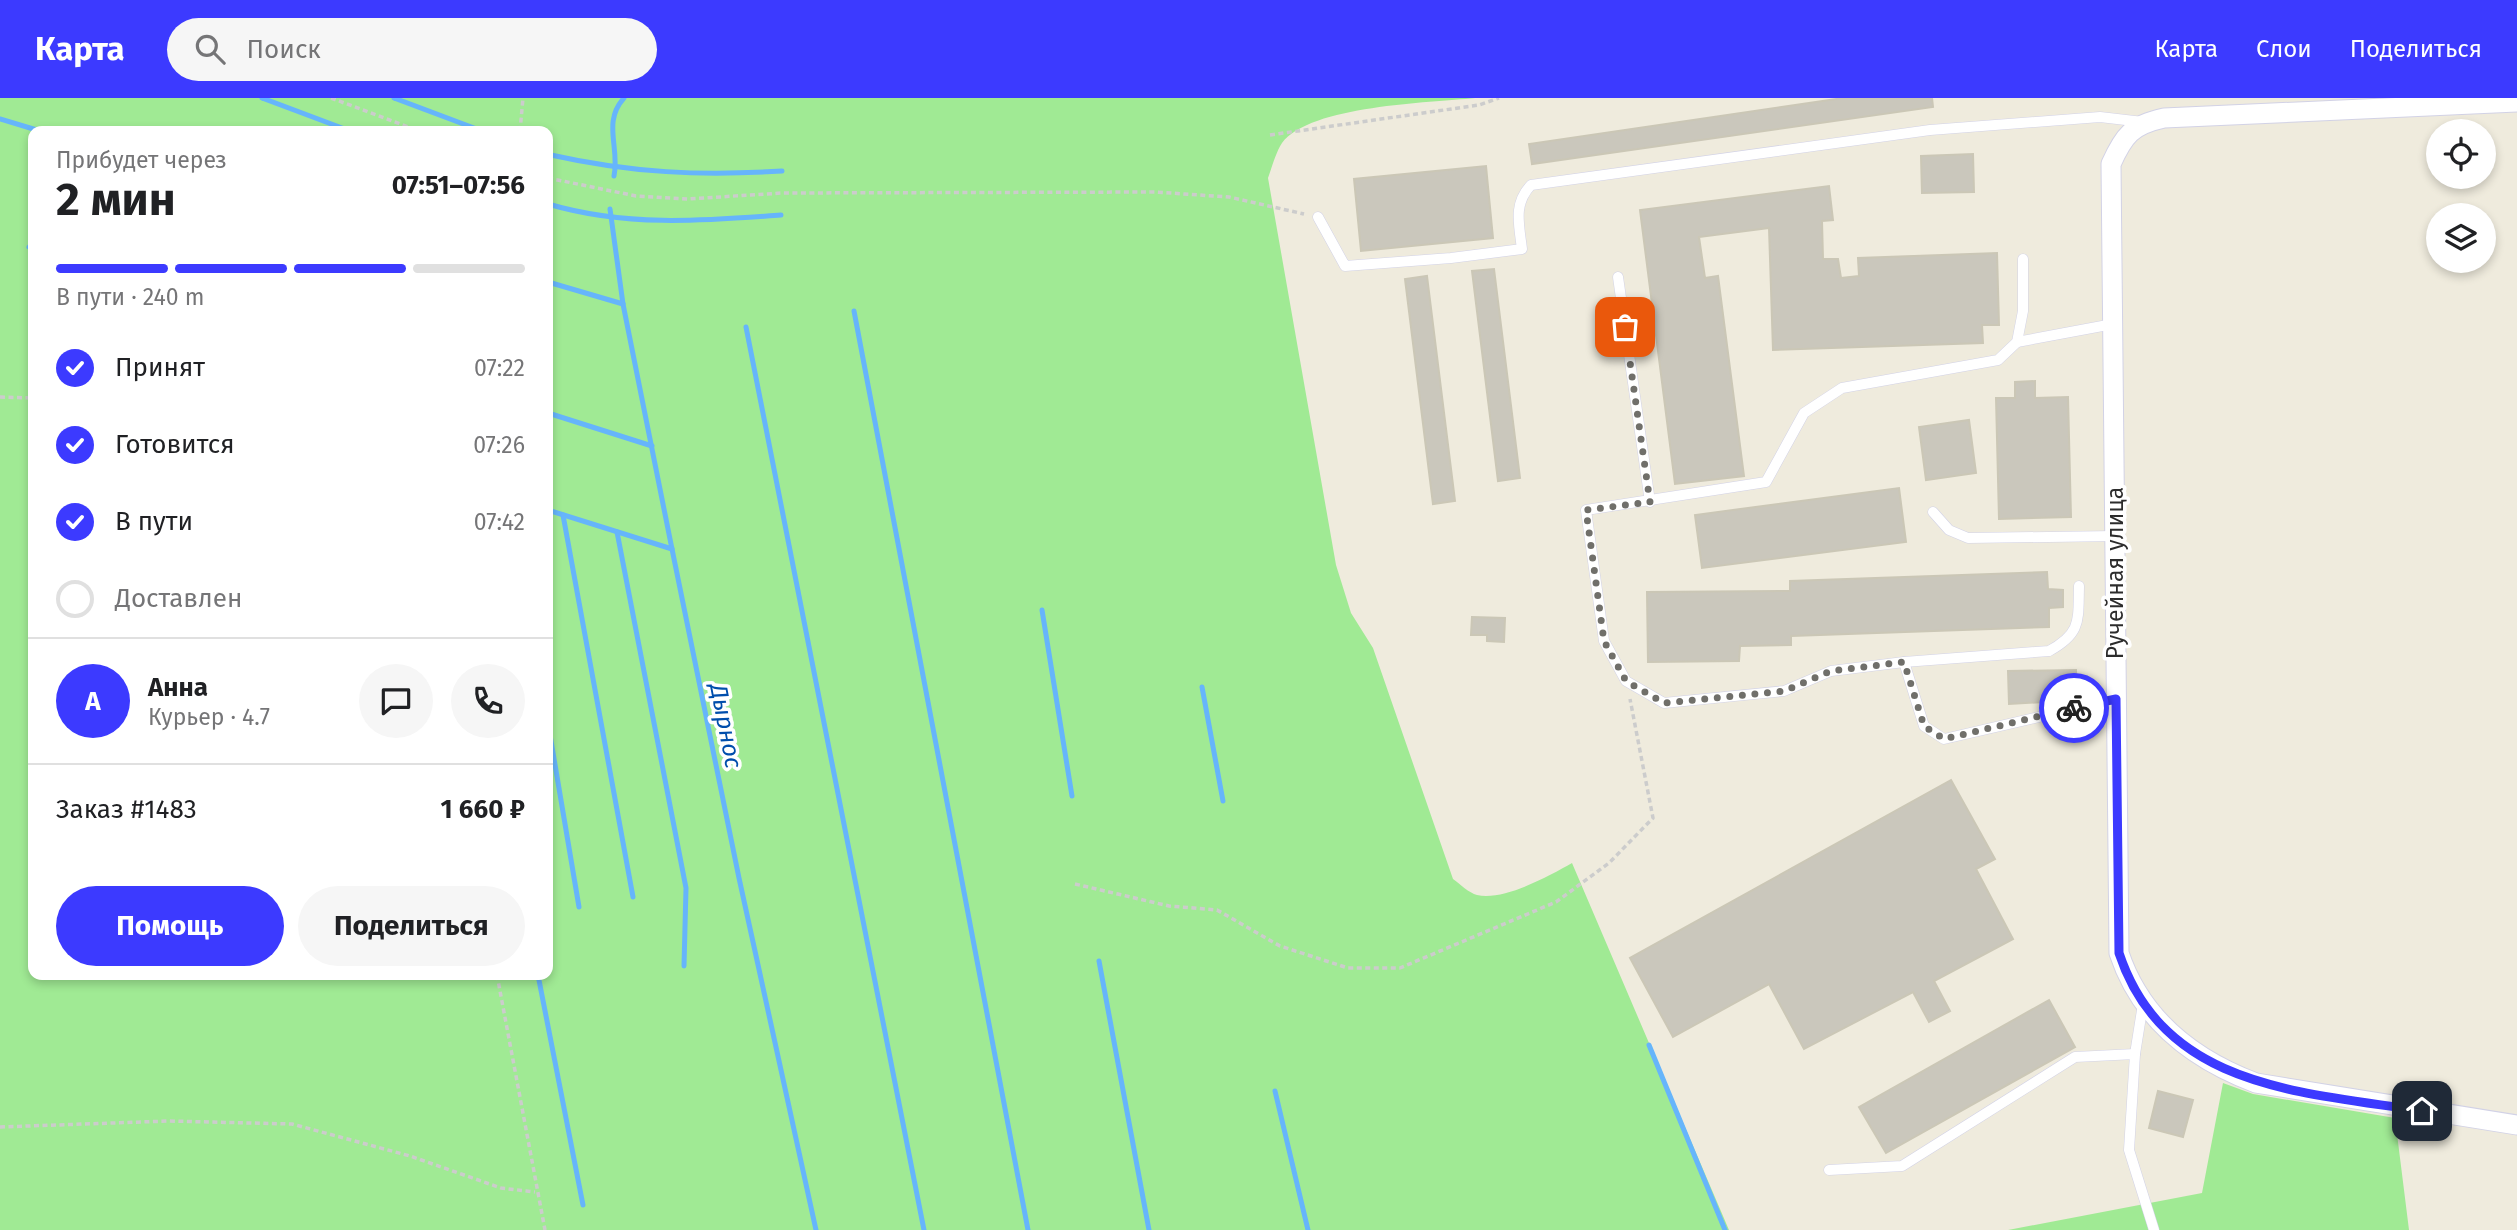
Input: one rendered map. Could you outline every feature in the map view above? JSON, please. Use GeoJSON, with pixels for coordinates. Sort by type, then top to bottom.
{"type":"FeatureCollection","features":[{"type":"Feature","properties":{"kind":"street"},"geometry":{"type":"LineString","coordinates":[[2143,122],[2164,118],[2517,102]]}},
{"type":"Feature","properties":{"kind":"street","name":"Ручейная улица"},"geometry":{"type":"LineString","coordinates":[[2143,122],[2123,138],[2111,164],[2119,953],[2127,977],[2161,1026],[2181,1043],[2228,1072],[2256,1083],[2517,1125]]}},
{"type":"Feature","properties":{"kind":"lane"},"geometry":{"type":"LineString","coordinates":[[1318,216],[1345,266],[1451,258],[1522,249],[1517,208],[1523,194],[1531,185],[1930,130],[2100,117],[2143,122]]}},
{"type":"Feature","properties":{"kind":"lane"},"geometry":{"type":"LineString","coordinates":[[2017,342],[2023,311],[2023,259]]}},
{"type":"Feature","properties":{"kind":"lane"},"geometry":{"type":"LineString","coordinates":[[1618,277],[1650,502]]}},
{"type":"Feature","properties":{"kind":"lane"},"geometry":{"type":"LineString","coordinates":[[2079,586],[2078,624],[2068,641],[2049,651],[1904,662],[1831,671],[1784,691],[1664,703],[1626,681],[1604,641],[1586,510],[1766,482],[1804,413],[1842,388],[1998,360],[2017,342],[2114,324]]}},
{"type":"Feature","properties":{"kind":"lane"},"geometry":{"type":"LineString","coordinates":[[1933,512],[1949,530],[1968,538],[2115,537]]}},
{"type":"Feature","properties":{"kind":"lane"},"geometry":{"type":"LineString","coordinates":[[1904,662],[1924,726],[1944,739],[2116,699]]}},
{"type":"Feature","properties":{"kind":"lane"},"geometry":{"type":"LineString","coordinates":[[2143,1003],[2135,1054],[2129,1150],[2154,1230]]}},
{"type":"Feature","properties":{"kind":"lane"},"geometry":{"type":"LineString","coordinates":[[1829,1170],[1902,1166],[2075,1057],[2135,1054]]}},
{"type":"Feature","properties":{"kind":"path"},"geometry":{"type":"LineString","coordinates":[[331,98],[406,126]]}},
{"type":"Feature","properties":{"kind":"path"},"geometry":{"type":"LineString","coordinates":[[520,126],[523,98]]}},
{"type":"Feature","properties":{"kind":"path"},"geometry":{"type":"LineString","coordinates":[[1270,135],[1479,105],[1499,98]]}},
{"type":"Feature","properties":{"kind":"path"},"geometry":{"type":"LineString","coordinates":[[553,179],[636,196],[688,198],[782,193],[1155,192],[1229,197],[1318,216]]}},
{"type":"Feature","properties":{"kind":"path"},"geometry":{"type":"LineString","coordinates":[[0,397],[28,398]]}},
{"type":"Feature","properties":{"kind":"path"},"geometry":{"type":"LineString","coordinates":[[1075,884],[1169,906],[1217,910],[1280,946],[1348,968],[1400,968],[1556,902],[1609,863],[1653,818],[1626,681]]}},
{"type":"Feature","properties":{"kind":"path"},"geometry":{"type":"LineString","coordinates":[[498,980],[545,1230]]}},
{"type":"Feature","properties":{"kind":"path"},"geometry":{"type":"LineString","coordinates":[[0,1127],[169,1121],[292,1124],[410,1156],[502,1188],[536,1192]]}},
{"type":"Feature","properties":{"kind":"green space"},"geometry":{"type":"Polygon","coordinates":[[[0,98],[1475,98],[1372,108],[1318,121],[1297,130],[1282,143],[1268,178],[1336,565],[1351,613],[1373,648],[1453,879],[1477,895],[1488,896],[1526,886],[1572,863],[1729,1230],[0,1230],[0,98]]]}},
{"type":"Feature","properties":{"kind":"green space"},"geometry":{"type":"Polygon","coordinates":[[[2223,1083],[2253,1094],[2395,1118],[2409,1230],[2008,1230],[2202,1193],[2223,1083]]]}},
{"type":"Feature","properties":{"kind":"building"},"geometry":{"type":"Polygon","coordinates":[[[1843,98],[1932,98],[1933,107],[1532,164],[1529,144],[1843,98]]]}},
{"type":"Feature","properties":{"kind":"building"},"geometry":{"type":"Polygon","coordinates":[[[1973,154],[1974,192],[1922,193],[1921,156],[1973,154]]]}},
{"type":"Feature","properties":{"kind":"building"},"geometry":{"type":"Polygon","coordinates":[[[1486,166],[1493,238],[1361,251],[1354,179],[1486,166]]]}},
{"type":"Feature","properties":{"kind":"building"},"geometry":{"type":"Polygon","coordinates":[[[1829,186],[1833,220],[1822,221],[1823,259],[1838,259],[1841,278],[1859,276],[1858,258],[1997,253],[1999,325],[1982,325],[1983,343],[1773,350],[1769,228],[1699,237],[1705,278],[1718,276],[1744,476],[1675,484],[1640,210],[1829,186]]]}},
{"type":"Feature","properties":{"kind":"building"},"geometry":{"type":"Polygon","coordinates":[[[1494,269],[1520,478],[1498,481],[1472,271],[1494,269]]]}},
{"type":"Feature","properties":{"kind":"building"},"geometry":{"type":"Polygon","coordinates":[[[1427,276],[1455,501],[1433,504],[1405,279],[1427,276]]]}},
{"type":"Feature","properties":{"kind":"building"},"geometry":{"type":"Polygon","coordinates":[[[2035,381],[2035,398],[2068,397],[2071,517],[1999,519],[1996,398],[2015,398],[2015,382],[2035,381]]]}},
{"type":"Feature","properties":{"kind":"building"},"geometry":{"type":"Polygon","coordinates":[[[1969,420],[1976,473],[1926,480],[1919,427],[1969,420]]]}},
{"type":"Feature","properties":{"kind":"building"},"geometry":{"type":"Polygon","coordinates":[[[1899,488],[1906,542],[1702,568],[1695,515],[1899,488]]]}},
{"type":"Feature","properties":{"kind":"building"},"geometry":{"type":"Polygon","coordinates":[[[2047,572],[2048,589],[2063,590],[2063,607],[2049,608],[2049,627],[1791,636],[1791,645],[1740,646],[1739,661],[1648,662],[1647,592],[1790,591],[1790,581],[2047,572]]]}},
{"type":"Feature","properties":{"kind":"building"},"geometry":{"type":"Polygon","coordinates":[[[1472,617],[1505,618],[1504,642],[1487,641],[1487,635],[1471,635],[1472,617]]]}},
{"type":"Feature","properties":{"kind":"building"},"geometry":{"type":"Polygon","coordinates":[[[2076,670],[2077,700],[2009,704],[2008,671],[2076,670]]]}},
{"type":"Feature","properties":{"kind":"building"},"geometry":{"type":"Polygon","coordinates":[[[1951,780],[1995,859],[1976,869],[2013,939],[1934,981],[1950,1011],[1929,1022],[1913,992],[1804,1049],[1769,984],[1673,1037],[1630,958],[1951,780]]]}},
{"type":"Feature","properties":{"kind":"building"},"geometry":{"type":"Polygon","coordinates":[[[2049,1000],[2075,1047],[1886,1153],[1859,1107],[2049,1000]]]}},
{"type":"Feature","properties":{"kind":"building"},"geometry":{"type":"Polygon","coordinates":[[[2158,1091],[2193,1100],[2183,1137],[2149,1128],[2158,1091]]]}},
{"type":"Feature","properties":{"kind":"waterway"},"geometry":{"type":"LineString","coordinates":[[262,98],[337,126]]}},
{"type":"Feature","properties":{"kind":"waterway"},"geometry":{"type":"LineString","coordinates":[[394,98],[469,126]]}},
{"type":"Feature","properties":{"kind":"waterway"},"geometry":{"type":"LineString","coordinates":[[614,176],[614,116],[624,98]]}},
{"type":"Feature","properties":{"kind":"waterway","name":"Дырнос"},"geometry":{"type":"LineString","coordinates":[[0,119],[28,127]]}},
{"type":"Feature","properties":{"kind":"waterway"},"geometry":{"type":"LineString","coordinates":[[553,155],[609,166],[666,172],[782,171]]}},
{"type":"Feature","properties":{"kind":"waterway"},"geometry":{"type":"LineString","coordinates":[[553,205],[635,219],[693,220],[781,215]]}},
{"type":"Feature","properties":{"kind":"waterway","name":"Дырнос"},"geometry":{"type":"LineString","coordinates":[[610,209],[623,304],[672,549],[739,878],[816,1230]]}},
{"type":"Feature","properties":{"kind":"waterway","name":"Дырнос"},"geometry":{"type":"LineString","coordinates":[[553,283],[623,304]]}},
{"type":"Feature","properties":{"kind":"waterway"},"geometry":{"type":"LineString","coordinates":[[854,311],[1028,1230]]}},
{"type":"Feature","properties":{"kind":"waterway"},"geometry":{"type":"LineString","coordinates":[[746,327],[924,1230]]}},
{"type":"Feature","properties":{"kind":"waterway"},"geometry":{"type":"LineString","coordinates":[[553,415],[652,446]]}},
{"type":"Feature","properties":{"kind":"waterway"},"geometry":{"type":"LineString","coordinates":[[553,512],[672,549]]}},
{"type":"Feature","properties":{"kind":"waterway"},"geometry":{"type":"LineString","coordinates":[[563,515],[633,897]]}},
{"type":"Feature","properties":{"kind":"waterway"},"geometry":{"type":"LineString","coordinates":[[617,532],[686,888],[684,966]]}},
{"type":"Feature","properties":{"kind":"waterway"},"geometry":{"type":"LineString","coordinates":[[1042,610],[1072,796]]}},
{"type":"Feature","properties":{"kind":"waterway"},"geometry":{"type":"LineString","coordinates":[[1202,687],[1223,801]]}},
{"type":"Feature","properties":{"kind":"waterway"},"geometry":{"type":"LineString","coordinates":[[553,753],[579,907]]}},
{"type":"Feature","properties":{"kind":"waterway"},"geometry":{"type":"LineString","coordinates":[[1099,961],[1149,1230]]}},
{"type":"Feature","properties":{"kind":"waterway"},"geometry":{"type":"LineString","coordinates":[[539,980],[583,1205]]}},
{"type":"Feature","properties":{"kind":"waterway"},"geometry":{"type":"LineString","coordinates":[[1649,1045],[1725,1230]]}},
{"type":"Feature","properties":{"kind":"waterway"},"geometry":{"type":"LineString","coordinates":[[1275,1091],[1308,1230]]}},
{"type":"Feature","properties":{"kind":"way so far"},"geometry":{"type":"LineString","coordinates":[[1625,327],[1650,502],[1586,510],[1604,641],[1626,681],[1664,703],[1784,691],[1831,671],[1904,662],[1924,726],[1944,739],[2074,708]]}},
{"type":"Feature","properties":{"kind":"route"},"geometry":{"type":"LineString","coordinates":[[2074,708],[2116,699],[2119,953],[2127,977],[2161,1026],[2206,1060],[2256,1083],[2422,1111]]}}]}
